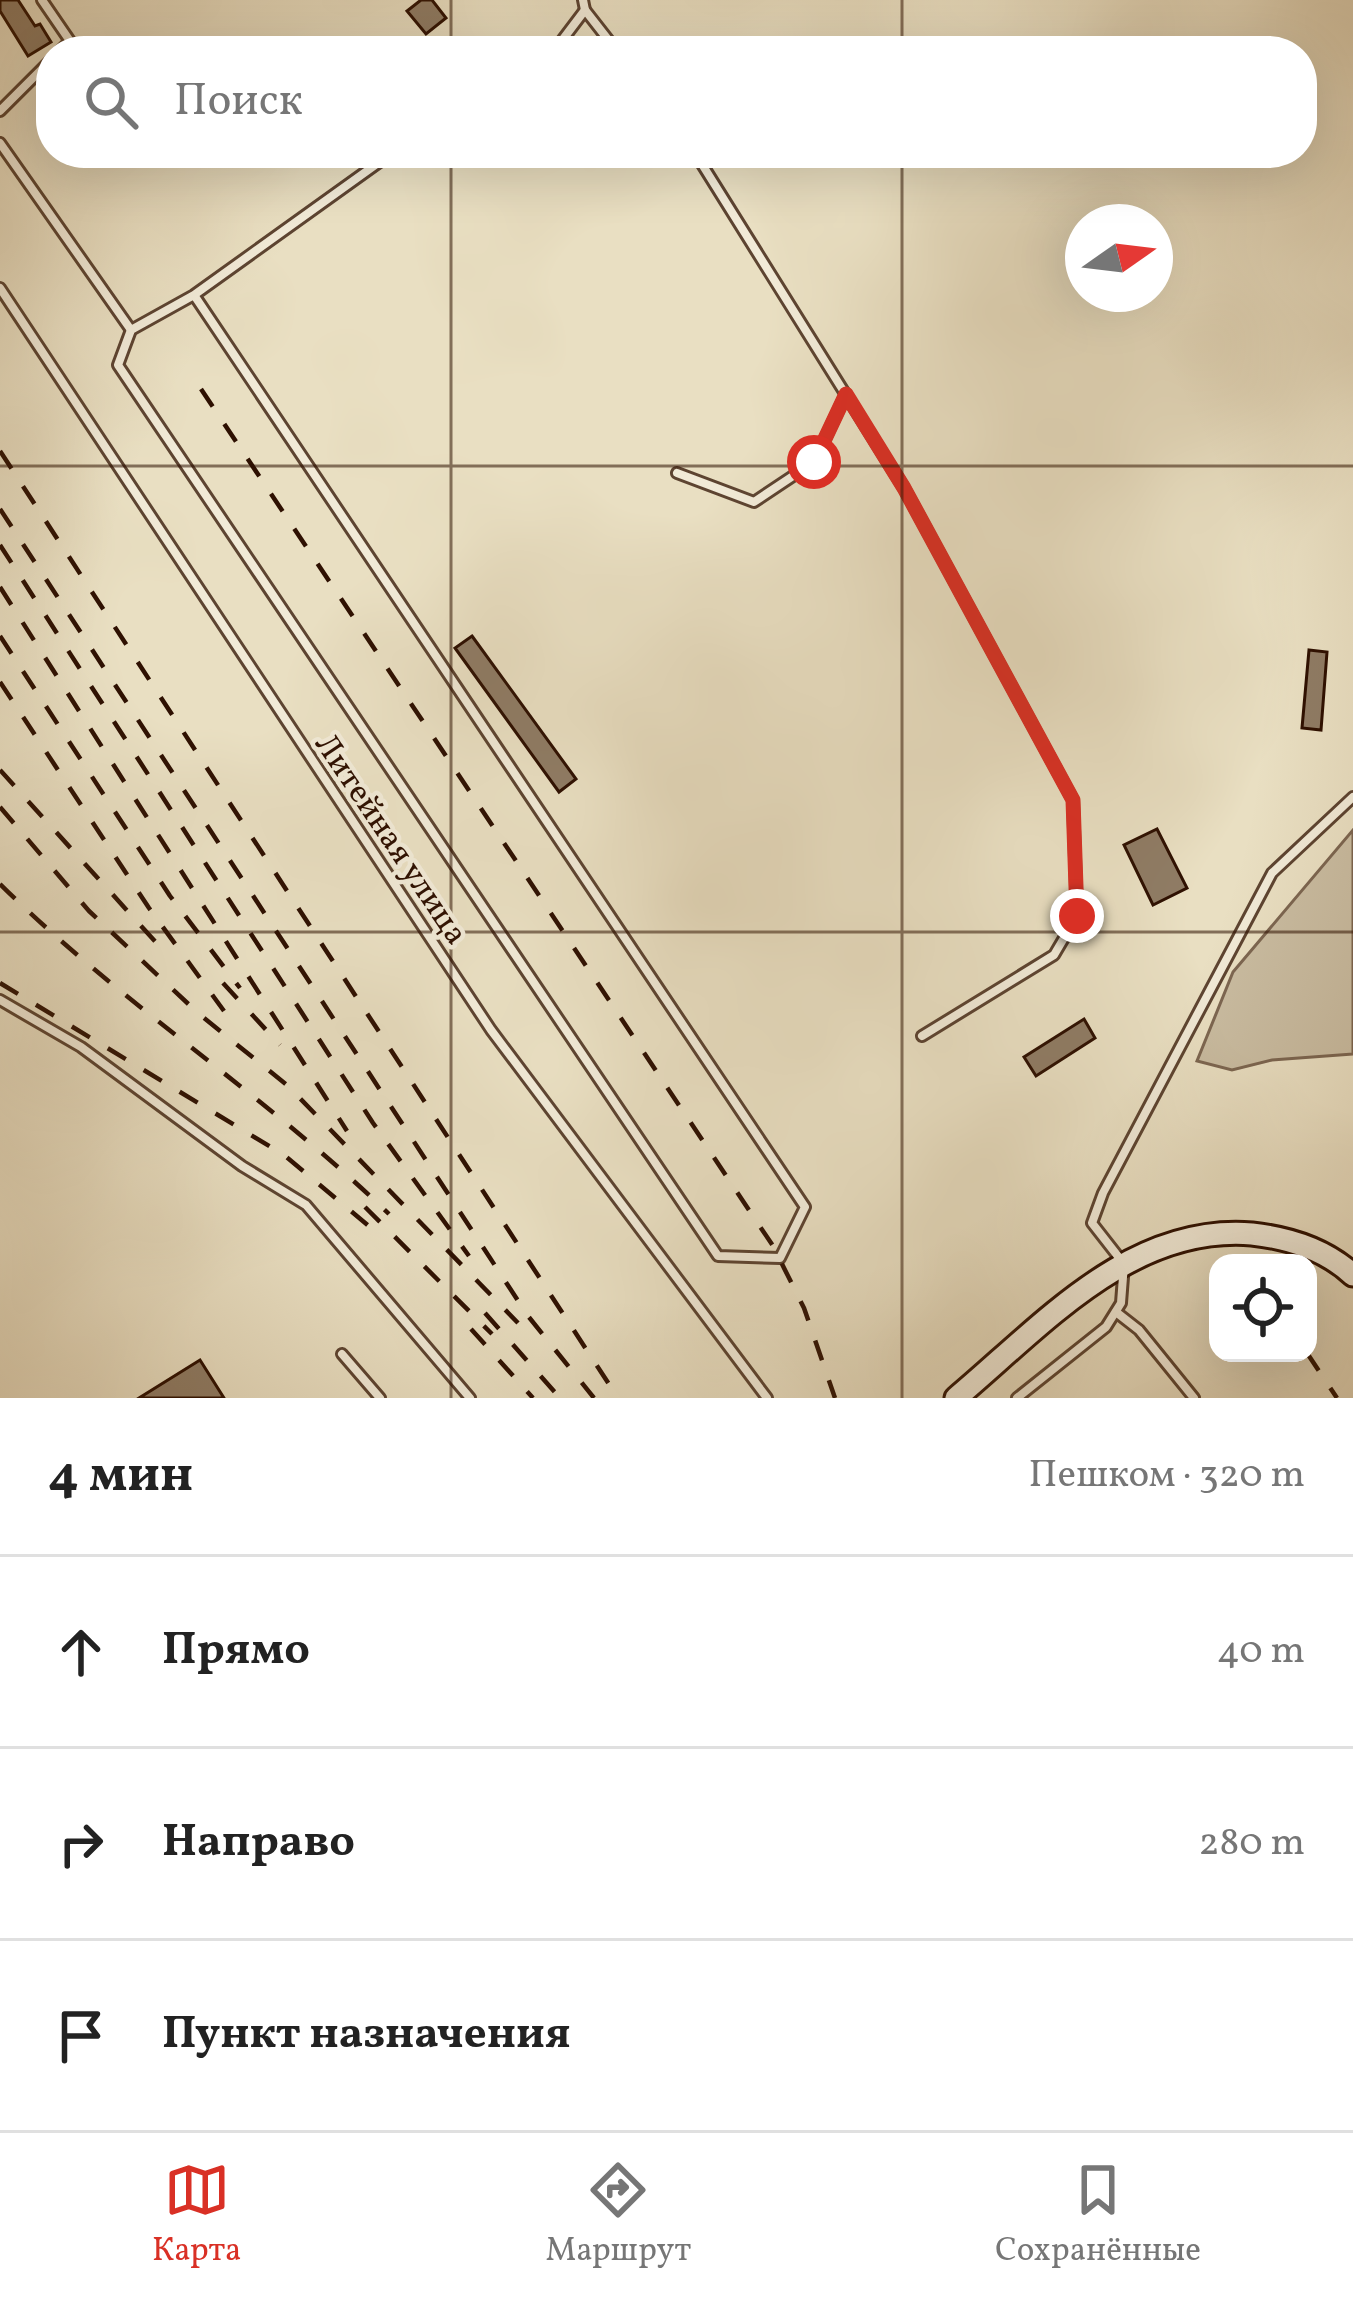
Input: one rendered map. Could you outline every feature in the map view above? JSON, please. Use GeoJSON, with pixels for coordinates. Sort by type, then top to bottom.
{"type":"FeatureCollection","features":[{"type":"Feature","properties":{"kind":"main road"},"geometry":{"type":"LineString","coordinates":[[956,1398],[1086,1289],[1159,1245],[1190,1236],[1277,1237],[1314,1249],[1353,1275]]}},
{"type":"Feature","properties":{"kind":"lane"},"geometry":{"type":"LineString","coordinates":[[42,0],[67,36]]}},
{"type":"Feature","properties":{"kind":"lane"},"geometry":{"type":"LineString","coordinates":[[564,36],[584,5],[606,36]]}},
{"type":"Feature","properties":{"kind":"lane"},"geometry":{"type":"LineString","coordinates":[[0,111],[36,75]]}},
{"type":"Feature","properties":{"kind":"lane"},"geometry":{"type":"LineString","coordinates":[[0,143],[131,330]]}},
{"type":"Feature","properties":{"kind":"lane"},"geometry":{"type":"LineString","coordinates":[[194,295],[805,1207],[780,1258],[718,1256],[118,364],[131,330],[194,295],[371,168]]}},
{"type":"Feature","properties":{"kind":"lane"},"geometry":{"type":"LineString","coordinates":[[704,168],[904,488],[1073,800],[1077,916],[1054,956],[922,1036]]}},
{"type":"Feature","properties":{"kind":"lane","name":"Литейная улица"},"geometry":{"type":"LineString","coordinates":[[0,288],[491,1030],[767,1398]]}},
{"type":"Feature","properties":{"kind":"lane"},"geometry":{"type":"LineString","coordinates":[[676,473],[754,502],[814,462],[846,394]]}},
{"type":"Feature","properties":{"kind":"lane"},"geometry":{"type":"LineString","coordinates":[[1017,1398],[1094,1338],[1121,1303],[1124,1264],[1092,1223],[1103,1193],[1272,873],[1353,797]]}},
{"type":"Feature","properties":{"kind":"lane"},"geometry":{"type":"LineString","coordinates":[[0,1000],[81,1047],[242,1166],[306,1204],[470,1398]]}},
{"type":"Feature","properties":{"kind":"lane"},"geometry":{"type":"LineString","coordinates":[[1115,1312],[1139,1330],[1194,1398]]}},
{"type":"Feature","properties":{"kind":"lane"},"geometry":{"type":"LineString","coordinates":[[342,1354],[380,1398]]}},
{"type":"Feature","properties":{"kind":"shaded area"},"geometry":{"type":"Polygon","coordinates":[[[1353,830],[1353,1054],[1272,1060],[1232,1070],[1197,1061],[1233,972],[1353,830]]]}},
{"type":"Feature","properties":{"kind":"building"},"geometry":{"type":"Polygon","coordinates":[[[0,0],[18,0],[35,26],[40,24],[47,36],[36,36],[36,51],[28,56],[0,11],[0,0]]]}},
{"type":"Feature","properties":{"kind":"building"},"geometry":{"type":"Polygon","coordinates":[[[421,0],[432,0],[446,18],[426,34],[407,11],[421,0]]]}},
{"type":"Feature","properties":{"kind":"building"},"geometry":{"type":"Polygon","coordinates":[[[472,636],[576,779],[559,792],[455,648],[472,636]]]}},
{"type":"Feature","properties":{"kind":"building"},"geometry":{"type":"Polygon","coordinates":[[[1309,650],[1327,652],[1321,730],[1302,728],[1309,650]]]}},
{"type":"Feature","properties":{"kind":"building"},"geometry":{"type":"Polygon","coordinates":[[[1157,829],[1187,888],[1153,905],[1124,845],[1157,829]]]}},
{"type":"Feature","properties":{"kind":"building"},"geometry":{"type":"Polygon","coordinates":[[[1084,1019],[1095,1038],[1036,1076],[1024,1057],[1084,1019]]]}},
{"type":"Feature","properties":{"kind":"building"},"geometry":{"type":"Polygon","coordinates":[[[200,1360],[224,1398],[139,1398],[200,1360]]]}},
{"type":"Feature","properties":{"kind":"railway"},"geometry":{"type":"LineString","coordinates":[[201,389],[773,1246],[804,1308],[835,1398]]}},
{"type":"Feature","properties":{"kind":"railway"},"geometry":{"type":"LineString","coordinates":[[0,451],[618,1398]]}},
{"type":"Feature","properties":{"kind":"railway"},"geometry":{"type":"LineString","coordinates":[[0,509],[528,1316],[594,1398]]}},
{"type":"Feature","properties":{"kind":"railway"},"geometry":{"type":"LineString","coordinates":[[0,545],[373,1123],[469,1256]]}},
{"type":"Feature","properties":{"kind":"railway"},"geometry":{"type":"LineString","coordinates":[[0,587],[347,1131]]}},
{"type":"Feature","properties":{"kind":"railway"},"geometry":{"type":"LineString","coordinates":[[0,636],[170,896],[240,988]]}},
{"type":"Feature","properties":{"kind":"railway"},"geometry":{"type":"LineString","coordinates":[[0,682],[149,908],[224,1011]]}},
{"type":"Feature","properties":{"kind":"railway"},"geometry":{"type":"LineString","coordinates":[[0,770],[161,948]]}},
{"type":"Feature","properties":{"kind":"railway"},"geometry":{"type":"LineString","coordinates":[[0,807],[89,911],[198,1013],[288,1086],[518,1323]]}},
{"type":"Feature","properties":{"kind":"railway"},"geometry":{"type":"LineString","coordinates":[[0,884],[46,928],[293,1129],[389,1214]]}},
{"type":"Feature","properties":{"kind":"railway"},"geometry":{"type":"LineString","coordinates":[[0,983],[284,1155],[370,1227]]}},
{"type":"Feature","properties":{"kind":"railway"},"geometry":{"type":"LineString","coordinates":[[223,983],[280,1045]]}},
{"type":"Feature","properties":{"kind":"railway"},"geometry":{"type":"LineString","coordinates":[[365,1207],[492,1334]]}},
{"type":"Feature","properties":{"kind":"railway"},"geometry":{"type":"LineString","coordinates":[[485,1313],[560,1398]]}},
{"type":"Feature","properties":{"kind":"railway"},"geometry":{"type":"LineString","coordinates":[[471,1329],[533,1398]]}},
{"type":"Feature","properties":{"kind":"railway"},"geometry":{"type":"LineString","coordinates":[[1313,1362],[1337,1398]]}},
{"type":"Feature","properties":{"kind":"route"},"geometry":{"type":"LineString","coordinates":[[814,462],[846,394],[904,488],[1073,800],[1077,916]]}}]}
